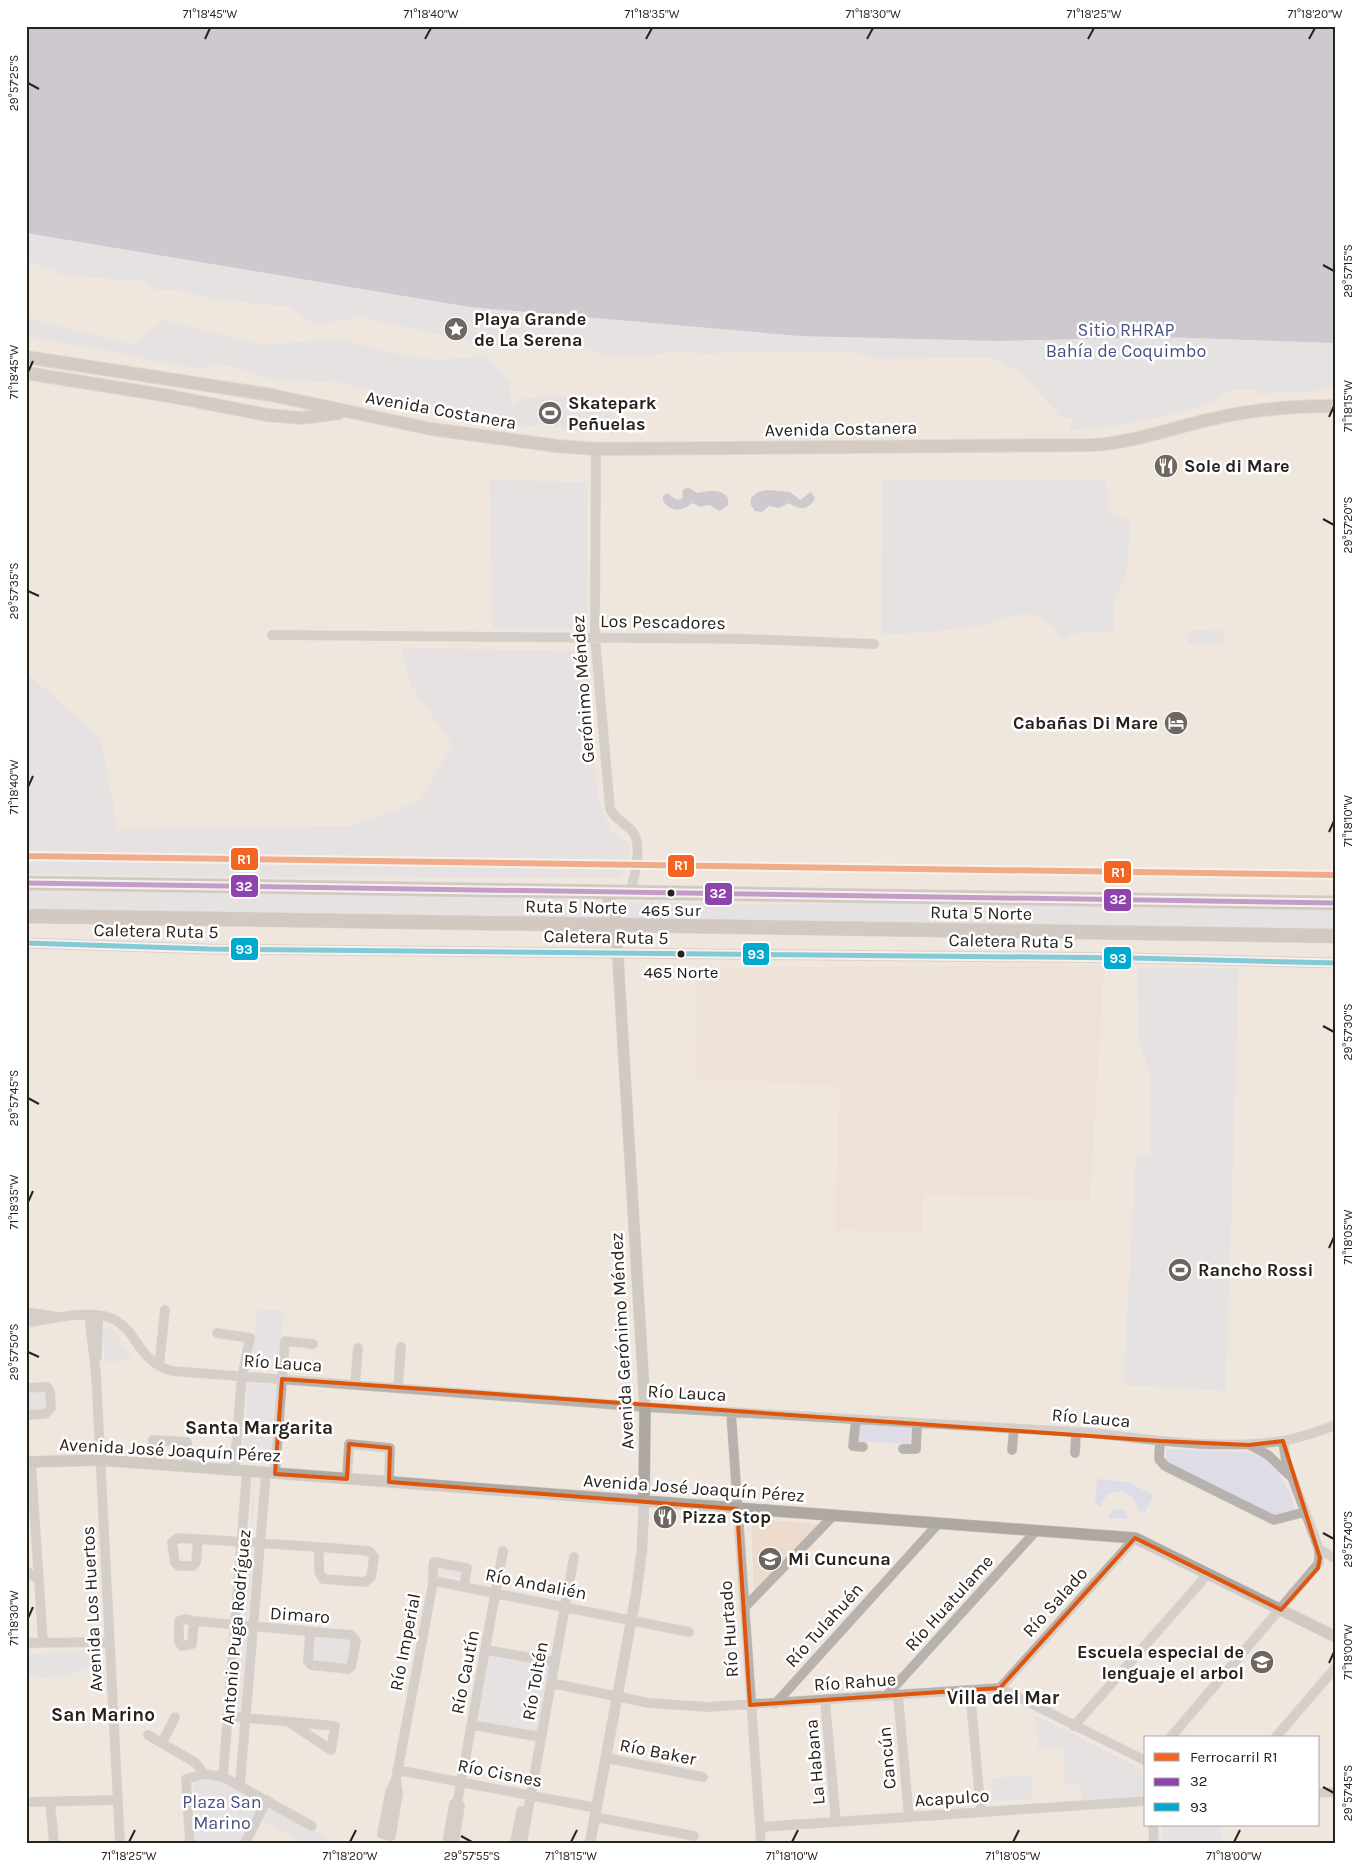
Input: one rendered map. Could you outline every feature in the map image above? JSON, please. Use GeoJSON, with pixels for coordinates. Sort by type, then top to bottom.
{"type":"FeatureCollection","features":[{"type":"Feature","properties":{"kind":"highway","name":"Ruta 5 Norte"},"geometry":{"type":"LineString","coordinates":[[26,883],[1336,903]]}},
{"type":"Feature","properties":{"kind":"highway","name":"Ruta 5 Norte"},"geometry":{"type":"LineString","coordinates":[[26,916],[1336,936]]}},
{"type":"Feature","properties":{"kind":"main road","name":"Avenida Costanera"},"geometry":{"type":"LineString","coordinates":[[26,357],[271,395],[474,436],[596,449],[1092,445],[1148,437],[1237,414],[1291,407],[1336,406]]}},
{"type":"Feature","properties":{"kind":"main road","name":"Avenida Costanera"},"geometry":{"type":"LineString","coordinates":[[26,373],[169,396],[267,416],[301,418],[346,411]]}},
{"type":"Feature","properties":{"kind":"main road"},"geometry":{"type":"LineString","coordinates":[[267,416],[272,414],[276,406],[275,400],[271,395]]}},
{"type":"Feature","properties":{"kind":"main road"},"geometry":{"type":"LineString","coordinates":[[603,891],[615,910],[617,954]]}},
{"type":"Feature","properties":{"kind":"main road","name":"Gerónimo Méndez"},"geometry":{"type":"LineString","coordinates":[[615,910],[630,891]]}},
{"type":"Feature","properties":{"kind":"main road","name":"Avenida Gerónimo Méndez"},"geometry":{"type":"LineString","coordinates":[[617,954],[645,1407],[644,1502]]}},
{"type":"Feature","properties":{"kind":"main road","name":"Avenida José Joaquín Pérez"},"geometry":{"type":"LineString","coordinates":[[29,1462],[100,1460],[1035,1532],[1135,1538],[1336,1637]]}},
{"type":"Feature","properties":{"kind":"street","name":"Gerónimo Méndez"},"geometry":{"type":"LineString","coordinates":[[596,449],[594,637],[610,809],[620,822],[632,830],[637,840],[635,878],[630,891]]}},
{"type":"Feature","properties":{"kind":"street","name":"Los Pescadores"},"geometry":{"type":"LineString","coordinates":[[272,635],[748,639],[874,644]]}},
{"type":"Feature","properties":{"kind":"street","name":"Caletera Ruta 5"},"geometry":{"type":"LineString","coordinates":[[26,943],[209,949],[1132,958],[1336,962]]}},
{"type":"Feature","properties":{"kind":"street"},"geometry":{"type":"LineString","coordinates":[[159,1366],[165,1310]]}},
{"type":"Feature","properties":{"kind":"street"},"geometry":{"type":"LineString","coordinates":[[26,1312],[61,1317]]}},
{"type":"Feature","properties":{"kind":"street","name":"Avenida Los Huertos"},"geometry":{"type":"LineString","coordinates":[[94,1316],[120,1843]]}},
{"type":"Feature","properties":{"kind":"street","name":"Río Lauca"},"geometry":{"type":"LineString","coordinates":[[26,1324],[61,1317],[108,1317],[120,1324],[147,1358],[159,1366],[172,1371],[645,1407],[1076,1432],[1160,1441],[1249,1444],[1283,1441],[1336,1425]]}},
{"type":"Feature","properties":{"kind":"street"},"geometry":{"type":"LineString","coordinates":[[217,1333],[250,1338],[242,1376],[234,1470]]}},
{"type":"Feature","properties":{"kind":"street","name":"Antonio Puga Rodríguez"},"geometry":{"type":"LineString","coordinates":[[240,1784],[260,1544],[282,1379],[285,1341],[313,1344]]}},
{"type":"Feature","properties":{"kind":"street"},"geometry":{"type":"LineString","coordinates":[[398,1388],[400,1347]]}},
{"type":"Feature","properties":{"kind":"street"},"geometry":{"type":"LineString","coordinates":[[355,1385],[358,1348]]}},
{"type":"Feature","properties":{"kind":"street"},"geometry":{"type":"LineString","coordinates":[[26,1388],[47,1387],[50,1392],[51,1408],[45,1414],[26,1415]]}},
{"type":"Feature","properties":{"kind":"street","name":"Río Hurtado"},"geometry":{"type":"LineString","coordinates":[[731,1412],[761,1843]]}},
{"type":"Feature","properties":{"kind":"street"},"geometry":{"type":"LineString","coordinates":[[856,1419],[853,1446],[863,1447]]}},
{"type":"Feature","properties":{"kind":"street"},"geometry":{"type":"LineString","coordinates":[[902,1449],[916,1449],[918,1423]]}},
{"type":"Feature","properties":{"kind":"street"},"geometry":{"type":"LineString","coordinates":[[1012,1450],[1014,1428]]}},
{"type":"Feature","properties":{"kind":"street"},"geometry":{"type":"LineString","coordinates":[[1075,1454],[1076,1432]]}},
{"type":"Feature","properties":{"kind":"street"},"geometry":{"type":"LineString","coordinates":[[151,1464],[153,1440],[187,1442],[186,1467]]}},
{"type":"Feature","properties":{"kind":"street"},"geometry":{"type":"LineString","coordinates":[[1160,1441],[1159,1459],[1165,1466],[1274,1520],[1305,1512]]}},
{"type":"Feature","properties":{"kind":"street"},"geometry":{"type":"LineString","coordinates":[[1283,1441],[1286,1461],[1319,1549],[1318,1568]]}},
{"type":"Feature","properties":{"kind":"street"},"geometry":{"type":"LineString","coordinates":[[346,1479],[349,1444],[390,1448],[389,1482]]}},
{"type":"Feature","properties":{"kind":"street"},"geometry":{"type":"LineString","coordinates":[[1249,1444],[1277,1461],[1294,1484]]}},
{"type":"Feature","properties":{"kind":"street"},"geometry":{"type":"LineString","coordinates":[[29,1462],[43,1643]]}},
{"type":"Feature","properties":{"kind":"street","name":"Antonio Puga Rodríguez"},"geometry":{"type":"LineString","coordinates":[[223,1776],[247,1471]]}},
{"type":"Feature","properties":{"kind":"street","name":"Avenida Gerónimo Méndez"},"geometry":{"type":"LineString","coordinates":[[590,1843],[640,1572],[644,1502]]}},
{"type":"Feature","properties":{"kind":"street"},"geometry":{"type":"LineString","coordinates":[[744,1608],[832,1516]]}},
{"type":"Feature","properties":{"kind":"street","name":"Río Tulahuén"},"geometry":{"type":"LineString","coordinates":[[775,1704],[938,1524]]}},
{"type":"Feature","properties":{"kind":"street","name":"Río Huatulame"},"geometry":{"type":"LineString","coordinates":[[886,1696],[1035,1532]]}},
{"type":"Feature","properties":{"kind":"street","name":"Río Salado"},"geometry":{"type":"LineString","coordinates":[[1000,1688],[1135,1538]]}},
{"type":"Feature","properties":{"kind":"street"},"geometry":{"type":"LineString","coordinates":[[198,1540],[369,1551],[374,1557],[371,1577],[365,1582],[323,1579],[319,1572],[319,1548]]}},
{"type":"Feature","properties":{"kind":"street"},"geometry":{"type":"LineString","coordinates":[[1319,1549],[1336,1561]]}},
{"type":"Feature","properties":{"kind":"street","name":"Río Cautín"},"geometry":{"type":"LineString","coordinates":[[454,1843],[460,1805],[458,1799],[503,1551]]}},
{"type":"Feature","properties":{"kind":"street","name":"Río Toltén"},"geometry":{"type":"LineString","coordinates":[[522,1843],[574,1557]]}},
{"type":"Feature","properties":{"kind":"street"},"geometry":{"type":"LineString","coordinates":[[1172,1736],[1318,1568],[1336,1561]]}},
{"type":"Feature","properties":{"kind":"street","name":"Río Imperial"},"geometry":{"type":"LineString","coordinates":[[396,1775],[398,1794],[391,1836],[382,1834],[390,1792],[396,1775],[434,1581],[432,1574],[434,1562],[467,1568],[464,1586]]}},
{"type":"Feature","properties":{"kind":"street"},"geometry":{"type":"LineString","coordinates":[[26,1571],[39,1580]]}},
{"type":"Feature","properties":{"kind":"street"},"geometry":{"type":"LineString","coordinates":[[1074,1726],[1208,1574]]}},
{"type":"Feature","properties":{"kind":"street","name":"Río Andalién"},"geometry":{"type":"LineString","coordinates":[[434,1581],[689,1632]]}},
{"type":"Feature","properties":{"kind":"street","name":"Dimaro"},"geometry":{"type":"LineString","coordinates":[[194,1621],[253,1628],[351,1635],[356,1641],[353,1664],[348,1669],[311,1665],[308,1661],[310,1633]]}},
{"type":"Feature","properties":{"kind":"street"},"geometry":{"type":"LineString","coordinates":[[26,1643],[109,1642]]}},
{"type":"Feature","properties":{"kind":"street"},"geometry":{"type":"LineString","coordinates":[[486,1650],[555,1662]]}},
{"type":"Feature","properties":{"kind":"street"},"geometry":{"type":"LineString","coordinates":[[1277,1736],[1336,1667]]}},
{"type":"Feature","properties":{"kind":"street","name":"Río Rahue"},"geometry":{"type":"LineString","coordinates":[[551,1682],[617,1697],[687,1707],[775,1704],[1000,1688]]}},
{"type":"Feature","properties":{"kind":"street"},"geometry":{"type":"LineString","coordinates":[[1000,1688],[1144,1759]]}},
{"type":"Feature","properties":{"kind":"street"},"geometry":{"type":"LineString","coordinates":[[970,1691],[981,1812]]}},
{"type":"Feature","properties":{"kind":"street","name":"Cancún"},"geometry":{"type":"LineString","coordinates":[[898,1696],[909,1817]]}},
{"type":"Feature","properties":{"kind":"street","name":"La Habana"},"geometry":{"type":"LineString","coordinates":[[826,1700],[836,1822]]}},
{"type":"Feature","properties":{"kind":"street"},"geometry":{"type":"LineString","coordinates":[[228,1716],[335,1726],[331,1750],[289,1722]]}},
{"type":"Feature","properties":{"kind":"street"},"geometry":{"type":"LineString","coordinates":[[162,1743],[175,1717]]}},
{"type":"Feature","properties":{"kind":"street"},"geometry":{"type":"LineString","coordinates":[[471,1725],[541,1737]]}},
{"type":"Feature","properties":{"kind":"street"},"geometry":{"type":"LineString","coordinates":[[148,1734],[196,1763],[204,1774]]}},
{"type":"Feature","properties":{"kind":"street","name":"Río Baker"},"geometry":{"type":"LineString","coordinates":[[606,1758],[704,1777]]}},
{"type":"Feature","properties":{"kind":"street"},"geometry":{"type":"LineString","coordinates":[[190,1843],[186,1779],[204,1774],[223,1776],[240,1784],[312,1826]]}},
{"type":"Feature","properties":{"kind":"street","name":"Río Cisnes"},"geometry":{"type":"LineString","coordinates":[[396,1775],[461,1782],[530,1795],[694,1836]]}},
{"type":"Feature","properties":{"kind":"street"},"geometry":{"type":"LineString","coordinates":[[1320,1793],[1334,1790]]}},
{"type":"Feature","properties":{"kind":"street","name":"Río Cautín"},"geometry":{"type":"LineString","coordinates":[[447,1843],[454,1804],[458,1799]]}},
{"type":"Feature","properties":{"kind":"street"},"geometry":{"type":"LineString","coordinates":[[26,1802],[118,1800]]}},
{"type":"Feature","properties":{"kind":"street"},"geometry":{"type":"LineString","coordinates":[[245,1843],[267,1800]]}},
{"type":"Feature","properties":{"kind":"street","name":"Acapulco"},"geometry":{"type":"LineString","coordinates":[[760,1827],[1144,1801]]}},
{"type":"Feature","properties":{"kind":"street"},"geometry":{"type":"LineString","coordinates":[[50,1802],[54,1843]]}},
{"type":"Feature","properties":{"kind":"street","name":"Río Toltén"},"geometry":{"type":"LineString","coordinates":[[515,1843],[521,1811],[527,1812]]}},
{"type":"Feature","properties":{"kind":"street"},"geometry":{"type":"LineString","coordinates":[[1153,1826],[1154,1843]]}},
{"type":"Feature","properties":{"kind":"highlighted area"},"geometry":{"type":"Polygon","coordinates":[[[282,1379],[1160,1441],[1249,1445],[1283,1441],[1320,1558],[1318,1568],[1281,1610],[1135,1538],[1000,1688],[750,1705],[737,1509],[389,1482],[390,1448],[349,1444],[347,1479],[275,1474],[282,1379]]]}},
{"type":"Feature","properties":{"kind":"shaded area"},"geometry":{"type":"Polygon","coordinates":[[[1104,965],[1090,1201],[923,1194],[922,1232],[835,1230],[840,1087],[751,1080],[696,1079],[697,968],[1104,965]]]}},
{"type":"Feature","properties":{"kind":"shaded area","name":"Mi Cuncuna"},"geometry":{"type":"Polygon","coordinates":[[[751,1519],[819,1524],[754,1594],[751,1519]]]}},
{"type":"Feature","properties":{"kind":"green space","name":"Sitio RHRAP Bahía de Coquimbo"},"geometry":{"type":"Polygon","coordinates":[[[26,171],[1336,258],[1336,386],[1327,386],[1327,390],[1258,394],[1257,390],[1236,390],[1216,396],[1218,401],[1181,412],[1108,427],[1070,430],[1072,420],[1076,418],[1062,418],[1019,372],[992,358],[871,359],[853,352],[730,351],[711,354],[673,351],[651,356],[604,356],[583,347],[536,344],[516,333],[478,343],[358,317],[315,326],[290,307],[211,299],[183,291],[153,289],[143,281],[67,276],[26,261],[26,171]]]}},
{"type":"Feature","properties":{"kind":"green space"},"geometry":{"type":"Polygon","coordinates":[[[26,318],[133,344],[164,320],[261,345],[340,339],[395,353],[436,360],[487,356],[510,381],[511,405],[515,406],[522,399],[553,395],[589,399],[630,422],[627,434],[584,433],[546,424],[525,427],[505,425],[461,411],[425,410],[409,407],[345,383],[272,380],[233,366],[217,365],[202,369],[153,361],[128,354],[26,337],[26,318]]]}},
{"type":"Feature","properties":{"kind":"green space"},"geometry":{"type":"Polygon","coordinates":[[[882,479],[1106,480],[1109,512],[1131,520],[1127,572],[1113,606],[1114,632],[1079,631],[1064,641],[1046,620],[1037,616],[1021,615],[965,628],[917,633],[881,634],[882,479]]]}},
{"type":"Feature","properties":{"kind":"green space"},"geometry":{"type":"Polygon","coordinates":[[[489,480],[587,482],[587,629],[493,629],[489,480]]]}},
{"type":"Feature","properties":{"kind":"green space"},"geometry":{"type":"Polygon","coordinates":[[[1189,630],[1224,631],[1224,645],[1188,645],[1189,630]]]}},
{"type":"Feature","properties":{"kind":"green space"},"geometry":{"type":"Polygon","coordinates":[[[402,648],[585,651],[598,796],[611,831],[631,845],[622,878],[217,877],[26,874],[26,672],[101,739],[118,829],[350,826],[420,801],[452,745],[410,684],[402,648]]]}},
{"type":"Feature","properties":{"kind":"green space"},"geometry":{"type":"Polygon","coordinates":[[[26,891],[577,899],[598,902],[607,912],[604,918],[597,919],[26,909],[26,891]]]}},
{"type":"Feature","properties":{"kind":"green space"},"geometry":{"type":"Polygon","coordinates":[[[636,902],[781,905],[862,902],[1336,910],[1336,931],[621,920],[624,908],[636,902]]]}},
{"type":"Feature","properties":{"kind":"green space","name":"Rancho Rossi"},"geometry":{"type":"Polygon","coordinates":[[[1137,967],[1239,968],[1226,1391],[1123,1385],[1136,1156],[1149,1154],[1150,1078],[1138,1033],[1137,967]]]}},
{"type":"Feature","properties":{"kind":"green space"},"geometry":{"type":"Polygon","coordinates":[[[257,1309],[284,1311],[280,1370],[252,1368],[257,1309]]]}},
{"type":"Feature","properties":{"kind":"green space"},"geometry":{"type":"Polygon","coordinates":[[[106,1327],[113,1331],[131,1354],[126,1361],[105,1362],[102,1332],[106,1327]]]}},
{"type":"Feature","properties":{"kind":"green space"},"geometry":{"type":"Polygon","coordinates":[[[248,1383],[276,1385],[271,1456],[243,1454],[248,1383]]]}},
{"type":"Feature","properties":{"kind":"green space"},"geometry":{"type":"Polygon","coordinates":[[[43,1392],[46,1394],[45,1409],[26,1411],[26,1393],[43,1392]]]}},
{"type":"Feature","properties":{"kind":"green space"},"geometry":{"type":"Polygon","coordinates":[[[860,1424],[911,1427],[910,1444],[859,1442],[860,1424]]]}},
{"type":"Feature","properties":{"kind":"green space"},"geometry":{"type":"Polygon","coordinates":[[[1167,1449],[1247,1452],[1263,1458],[1278,1472],[1290,1493],[1296,1511],[1278,1519],[1166,1462],[1167,1449]]]}},
{"type":"Feature","properties":{"kind":"green space"},"geometry":{"type":"Polygon","coordinates":[[[256,1478],[252,1536],[249,1538],[253,1479],[256,1478]]]}},
{"type":"Feature","properties":{"kind":"green space"},"geometry":{"type":"Polygon","coordinates":[[[1097,1479],[1127,1482],[1154,1495],[1145,1512],[1138,1511],[1136,1503],[1132,1498],[1119,1491],[1107,1496],[1103,1500],[1101,1507],[1095,1503],[1097,1479]]]}},
{"type":"Feature","properties":{"kind":"green space"},"geometry":{"type":"Polygon","coordinates":[[[1114,1508],[1125,1510],[1129,1519],[1108,1518],[1114,1508]]]}},
{"type":"Feature","properties":{"kind":"green space"},"geometry":{"type":"Polygon","coordinates":[[[249,1552],[253,1552],[247,1620],[244,1620],[249,1552]]]}},
{"type":"Feature","properties":{"kind":"green space"},"geometry":{"type":"Polygon","coordinates":[[[439,1568],[462,1572],[461,1578],[438,1574],[439,1568]]]}},
{"type":"Feature","properties":{"kind":"green space"},"geometry":{"type":"Polygon","coordinates":[[[243,1635],[246,1635],[241,1709],[237,1709],[243,1635]]]}},
{"type":"Feature","properties":{"kind":"green space"},"geometry":{"type":"Polygon","coordinates":[[[314,1636],[350,1637],[352,1641],[349,1665],[312,1661],[314,1636]]]}},
{"type":"Feature","properties":{"kind":"green space"},"geometry":{"type":"Polygon","coordinates":[[[100,1651],[101,1666],[87,1668],[69,1676],[35,1679],[26,1673],[26,1654],[100,1651]]]}},
{"type":"Feature","properties":{"kind":"green space"},"geometry":{"type":"Polygon","coordinates":[[[488,1654],[550,1665],[538,1733],[476,1721],[488,1654]]]}},
{"type":"Feature","properties":{"kind":"green space"},"geometry":{"type":"Polygon","coordinates":[[[1035,1715],[1144,1770],[1144,1794],[1140,1796],[1083,1800],[1080,1793],[1080,1784],[1065,1785],[1064,1747],[1038,1748],[1035,1715]]]}},
{"type":"Feature","properties":{"kind":"green space"},"geometry":{"type":"Polygon","coordinates":[[[1032,1775],[1033,1799],[992,1801],[991,1778],[1032,1775]]]}},
{"type":"Feature","properties":{"kind":"green space","name":"Plaza San Marino"},"geometry":{"type":"Polygon","coordinates":[[[200,1779],[225,1781],[261,1802],[239,1843],[196,1843],[193,1787],[195,1781],[200,1779]]]}},
{"type":"Feature","properties":{"kind":"green space"},"geometry":{"type":"Polygon","coordinates":[[[271,1806],[336,1843],[302,1843],[262,1820],[271,1806]]]}},
{"type":"Feature","properties":{"kind":"green space"},"geometry":{"type":"Polygon","coordinates":[[[1162,1826],[1221,1826],[1222,1843],[1163,1843],[1162,1826]]]}},
{"type":"Feature","properties":{"kind":"water"},"geometry":{"type":"Polygon","coordinates":[[[26,26],[1336,26],[1336,343],[1164,337],[999,341],[800,336],[470,307],[26,233],[26,26]]]}},
{"type":"Feature","properties":{"kind":"water"},"geometry":{"type":"Polygon","coordinates":[[[688,487],[697,493],[718,491],[728,498],[728,505],[719,511],[710,505],[700,507],[692,503],[677,510],[669,507],[663,501],[663,496],[667,493],[677,500],[682,499],[683,490],[688,487]]]}},
{"type":"Feature","properties":{"kind":"water"},"geometry":{"type":"Polygon","coordinates":[[[767,490],[790,492],[800,500],[811,492],[815,498],[810,505],[804,508],[796,507],[789,503],[779,508],[769,506],[762,512],[755,511],[751,505],[751,498],[758,492],[767,490]]]}},
{"type":"Feature","properties":{"kind":"rail line","name":"R1"},"geometry":{"type":"LineString","coordinates":[[26,856],[1336,875]]}},
{"type":"Feature","properties":{"kind":"transit line","name":"32"},"geometry":{"type":"LineString","coordinates":[[26,883],[1336,903]]}},
{"type":"Feature","properties":{"kind":"transit line","name":"93"},"geometry":{"type":"LineString","coordinates":[[26,943],[209,949],[1132,958],[1336,963]]}},
{"type":"Feature","properties":{"kind":"place","name":"Playa Grande de La Serena"},"geometry":{"type":"Point","coordinates":[456,329]}},
{"type":"Feature","properties":{"kind":"place","name":"Skatepark Peñuelas"},"geometry":{"type":"Point","coordinates":[550,413]}},
{"type":"Feature","properties":{"kind":"place","name":"Sole di Mare"},"geometry":{"type":"Point","coordinates":[1166,466]}},
{"type":"Feature","properties":{"kind":"place","name":"Cabañas Di Mare"},"geometry":{"type":"Point","coordinates":[1176,723]}},
{"type":"Feature","properties":{"kind":"place","name":"465 Sur"},"geometry":{"type":"Point","coordinates":[671,893]}},
{"type":"Feature","properties":{"kind":"place","name":"465 Norte"},"geometry":{"type":"Point","coordinates":[681,954]}},
{"type":"Feature","properties":{"kind":"place","name":"Rancho Rossi"},"geometry":{"type":"Point","coordinates":[1180,1270]}},
{"type":"Feature","properties":{"kind":"place","name":"Pizza Stop"},"geometry":{"type":"Point","coordinates":[665,1517]}},
{"type":"Feature","properties":{"kind":"place","name":"Mi Cuncuna"},"geometry":{"type":"Point","coordinates":[770,1559]}},
{"type":"Feature","properties":{"kind":"place","name":"Escuela especial de lenguaje el arbol"},"geometry":{"type":"Point","coordinates":[1262,1662]}},
{"type":"Feature","properties":{"kind":"district","name":"Santa Margarita"},"geometry":{"type":"Point","coordinates":[259,1428]}},
{"type":"Feature","properties":{"kind":"district","name":"Villa del Mar"},"geometry":{"type":"Point","coordinates":[1003,1698]}},
{"type":"Feature","properties":{"kind":"district","name":"San Marino"},"geometry":{"type":"Point","coordinates":[103,1715]}}]}
